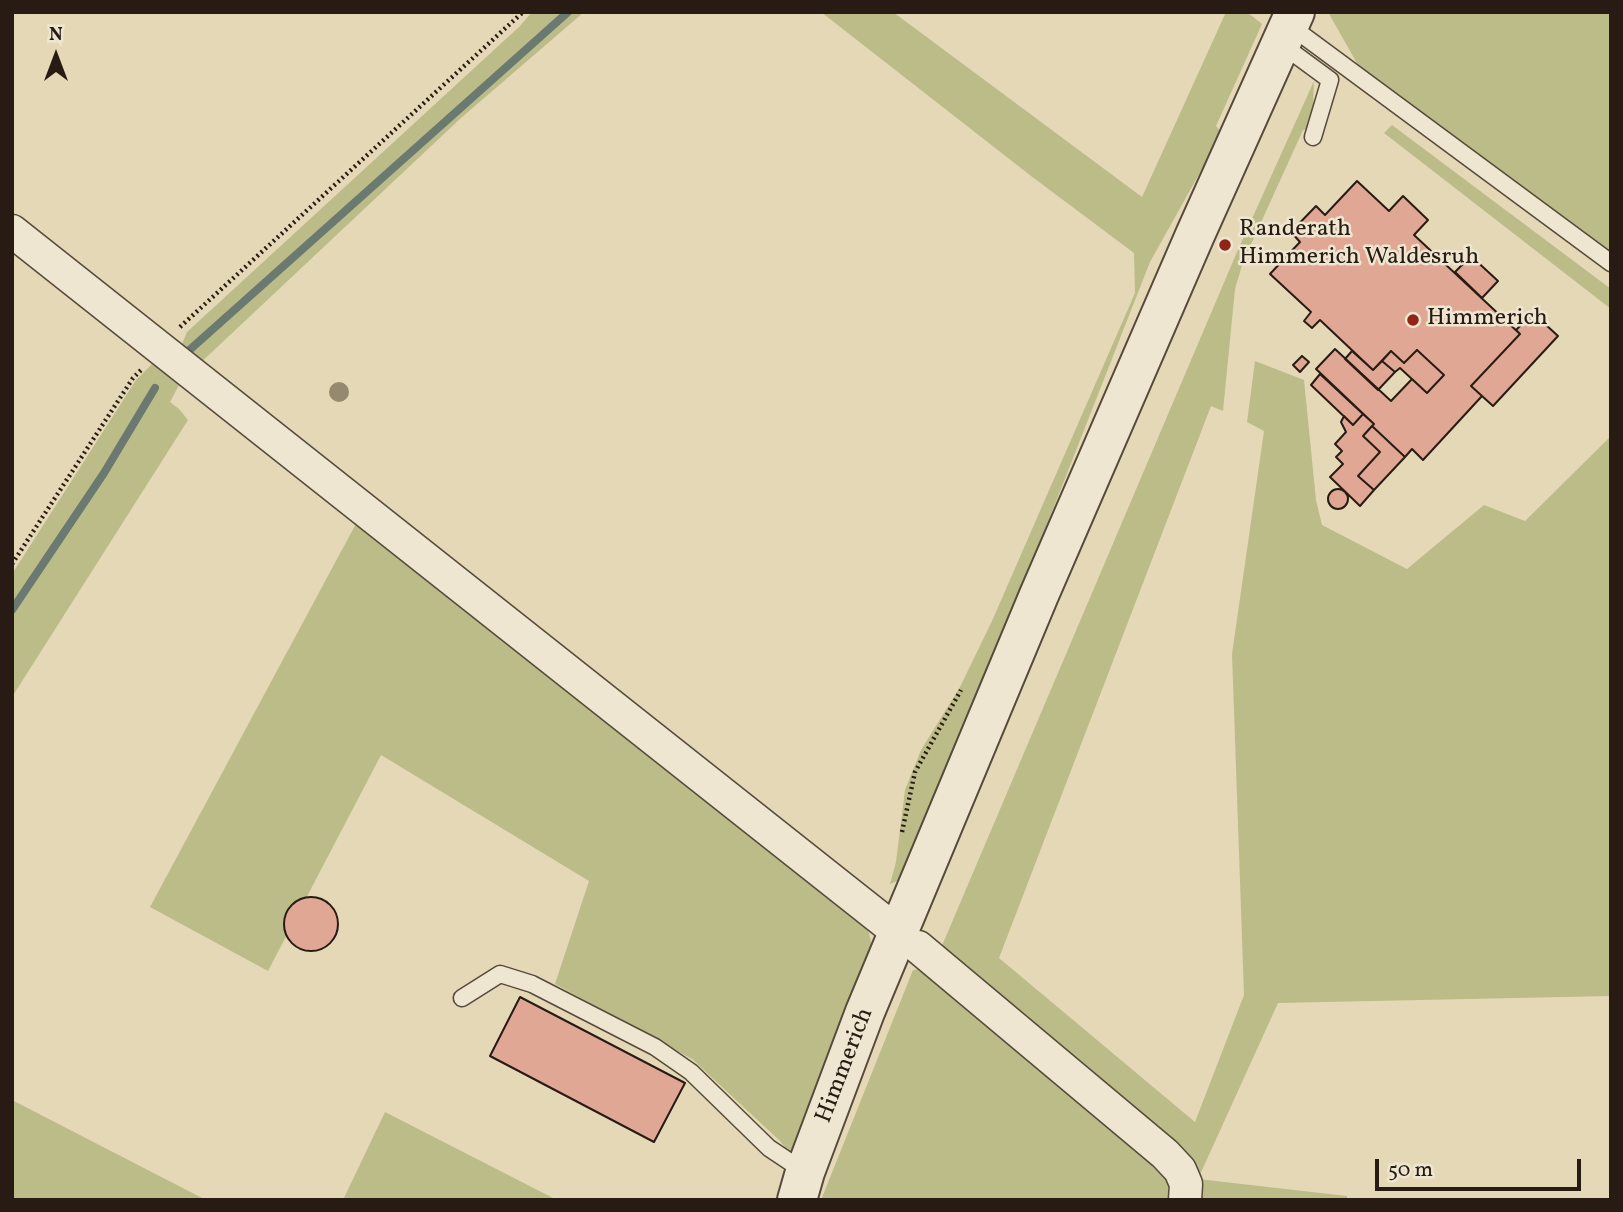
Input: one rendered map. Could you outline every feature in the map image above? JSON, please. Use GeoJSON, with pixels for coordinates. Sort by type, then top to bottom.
{"type":"FeatureCollection","features":[{"type":"Feature","properties":{"kind":"street","name":"Himmerich"},"geometry":{"type":"LineString","coordinates":[[801,1186],[865,1012],[909,941],[1039,595],[1291,21]]}},
{"type":"Feature","properties":{"kind":"street"},"geometry":{"type":"LineString","coordinates":[[12,231],[909,941],[1165,1153],[1180,1170],[1186,1184],[1185,1200]]}},
{"type":"Feature","properties":{"kind":"lane"},"geometry":{"type":"LineString","coordinates":[[1291,21],[1330,80],[1314,137]]}},
{"type":"Feature","properties":{"kind":"lane"},"geometry":{"type":"LineString","coordinates":[[1291,21],[1611,263]]}},
{"type":"Feature","properties":{"kind":"lane"},"geometry":{"type":"LineString","coordinates":[[462,998],[500,974],[532,984],[654,1047],[691,1072],[769,1149],[801,1186]]}},
{"type":"Feature","properties":{"kind":"path"},"geometry":{"type":"LineString","coordinates":[[185,322],[523,12]]}},
{"type":"Feature","properties":{"kind":"path"},"geometry":{"type":"LineString","coordinates":[[12,564],[133,378],[161,349]]}},
{"type":"Feature","properties":{"kind":"green space"},"geometry":{"type":"Polygon","coordinates":[[[532,12],[584,12],[461,118],[195,368],[179,351],[187,332],[520,26],[532,12]]]}},
{"type":"Feature","properties":{"kind":"green space"},"geometry":{"type":"Polygon","coordinates":[[[821,12],[893,12],[1142,197],[1226,12],[1247,12],[1262,24],[1216,126],[1222,133],[1150,262],[909,876],[890,884],[896,862],[905,790],[921,750],[960,687],[992,621],[1135,293],[1134,253],[821,12]]]}},
{"type":"Feature","properties":{"kind":"green space"},"geometry":{"type":"Polygon","coordinates":[[[1328,12],[1611,12],[1611,258],[1358,65],[1328,12]]]}},
{"type":"Feature","properties":{"kind":"green space"},"geometry":{"type":"Polygon","coordinates":[[[1314,81],[1312,128],[1303,130],[1243,262],[1235,289],[1223,411],[1211,406],[999,958],[1195,1122],[1244,995],[1232,654],[1264,431],[1247,422],[1255,361],[1304,380],[1316,500],[1322,525],[1407,569],[1484,505],[1525,521],[1611,436],[1611,996],[1278,1003],[1198,1179],[1347,1196],[1347,1200],[1192,1200],[938,955],[1237,252],[1314,81]]]}},
{"type":"Feature","properties":{"kind":"green space"},"geometry":{"type":"Polygon","coordinates":[[[1392,125],[1611,289],[1611,309],[1384,133],[1392,125]]]}},
{"type":"Feature","properties":{"kind":"green space"},"geometry":{"type":"Polygon","coordinates":[[[152,364],[179,385],[170,402],[188,420],[12,697],[12,574],[136,380],[152,364]]]}},
{"type":"Feature","properties":{"kind":"green space"},"geometry":{"type":"Polygon","coordinates":[[[358,520],[866,921],[872,946],[792,1157],[780,1141],[692,1059],[555,984],[589,881],[381,755],[268,971],[150,907],[358,520]]]}},
{"type":"Feature","properties":{"kind":"green space"},"geometry":{"type":"Polygon","coordinates":[[[920,969],[1165,1156],[1179,1200],[821,1200],[913,970],[920,969]]]}},
{"type":"Feature","properties":{"kind":"green space"},"geometry":{"type":"Polygon","coordinates":[[[12,1100],[206,1200],[12,1200],[12,1100]]]}},
{"type":"Feature","properties":{"kind":"green space"},"geometry":{"type":"Polygon","coordinates":[[[385,1112],[557,1200],[343,1200],[385,1112]]]}},
{"type":"Feature","properties":{"kind":"building","name":"Himmerich"},"geometry":{"type":"Polygon","coordinates":[[[1357,181],[1389,211],[1403,196],[1428,220],[1414,235],[1520,334],[1471,386],[1482,396],[1423,460],[1412,449],[1405,457],[1316,369],[1335,349],[1391,401],[1412,379],[1427,393],[1444,375],[1417,350],[1404,363],[1391,351],[1373,370],[1320,320],[1312,328],[1304,321],[1311,312],[1270,274],[1300,242],[1291,232],[1316,206],[1325,215],[1357,181]]]}},
{"type":"Feature","properties":{"kind":"building"},"geometry":{"type":"Polygon","coordinates":[[[1471,256],[1498,281],[1482,298],[1455,272],[1471,256]]]}},
{"type":"Feature","properties":{"kind":"building"},"geometry":{"type":"Polygon","coordinates":[[[1533,313],[1558,336],[1493,406],[1471,386],[1520,334],[1516,330],[1533,313]]]}},
{"type":"Feature","properties":{"kind":"building"},"geometry":{"type":"Polygon","coordinates":[[[1417,350],[1444,375],[1427,393],[1400,368],[1395,372],[1382,361],[1391,351],[1404,363],[1417,350]]]}},
{"type":"Feature","properties":{"kind":"building"},"geometry":{"type":"Polygon","coordinates":[[[1352,351],[1373,370],[1382,361],[1395,372],[1378,390],[1345,359],[1352,351]]]}},
{"type":"Feature","properties":{"kind":"building"},"geometry":{"type":"Polygon","coordinates":[[[1302,356],[1309,362],[1300,372],[1293,365],[1302,356]]]}},
{"type":"Feature","properties":{"kind":"building"},"geometry":{"type":"Polygon","coordinates":[[[1320,374],[1363,414],[1353,425],[1311,385],[1320,374]]]}},
{"type":"Feature","properties":{"kind":"building"},"geometry":{"type":"Polygon","coordinates":[[[1363,414],[1374,424],[1363,436],[1380,452],[1358,476],[1374,490],[1360,506],[1330,477],[1343,464],[1336,457],[1342,451],[1335,444],[1346,432],[1341,422],[1344,416],[1353,425],[1363,414]]]}},
{"type":"Feature","properties":{"kind":"building"},"geometry":{"type":"Polygon","coordinates":[[[1372,426],[1405,457],[1374,490],[1358,476],[1380,452],[1363,436],[1372,426]]]}},
{"type":"Feature","properties":{"kind":"building"},"geometry":{"type":"Polygon","coordinates":[[[1338,489],[1345,492],[1348,499],[1345,506],[1338,509],[1331,506],[1328,499],[1331,492],[1338,489]]]}},
{"type":"Feature","properties":{"kind":"building"},"geometry":{"type":"Polygon","coordinates":[[[311,897],[330,905],[338,924],[330,943],[311,951],[292,943],[284,924],[292,905],[311,897]]]}},
{"type":"Feature","properties":{"kind":"building"},"geometry":{"type":"Polygon","coordinates":[[[520,997],[685,1083],[654,1142],[490,1056],[520,997]]]}},
{"type":"Feature","properties":{"kind":"waterway"},"geometry":{"type":"LineString","coordinates":[[185,354],[568,12]]}},
{"type":"Feature","properties":{"kind":"waterway"},"geometry":{"type":"LineString","coordinates":[[12,610],[104,473],[155,388]]}},
{"type":"Feature","properties":{"kind":"place","name":"Randerath Himmerich Waldesruh"},"geometry":{"type":"Point","coordinates":[1225,245]}},
{"type":"Feature","properties":{"kind":"place","name":"Himmerich"},"geometry":{"type":"Point","coordinates":[1413,320]}}]}
